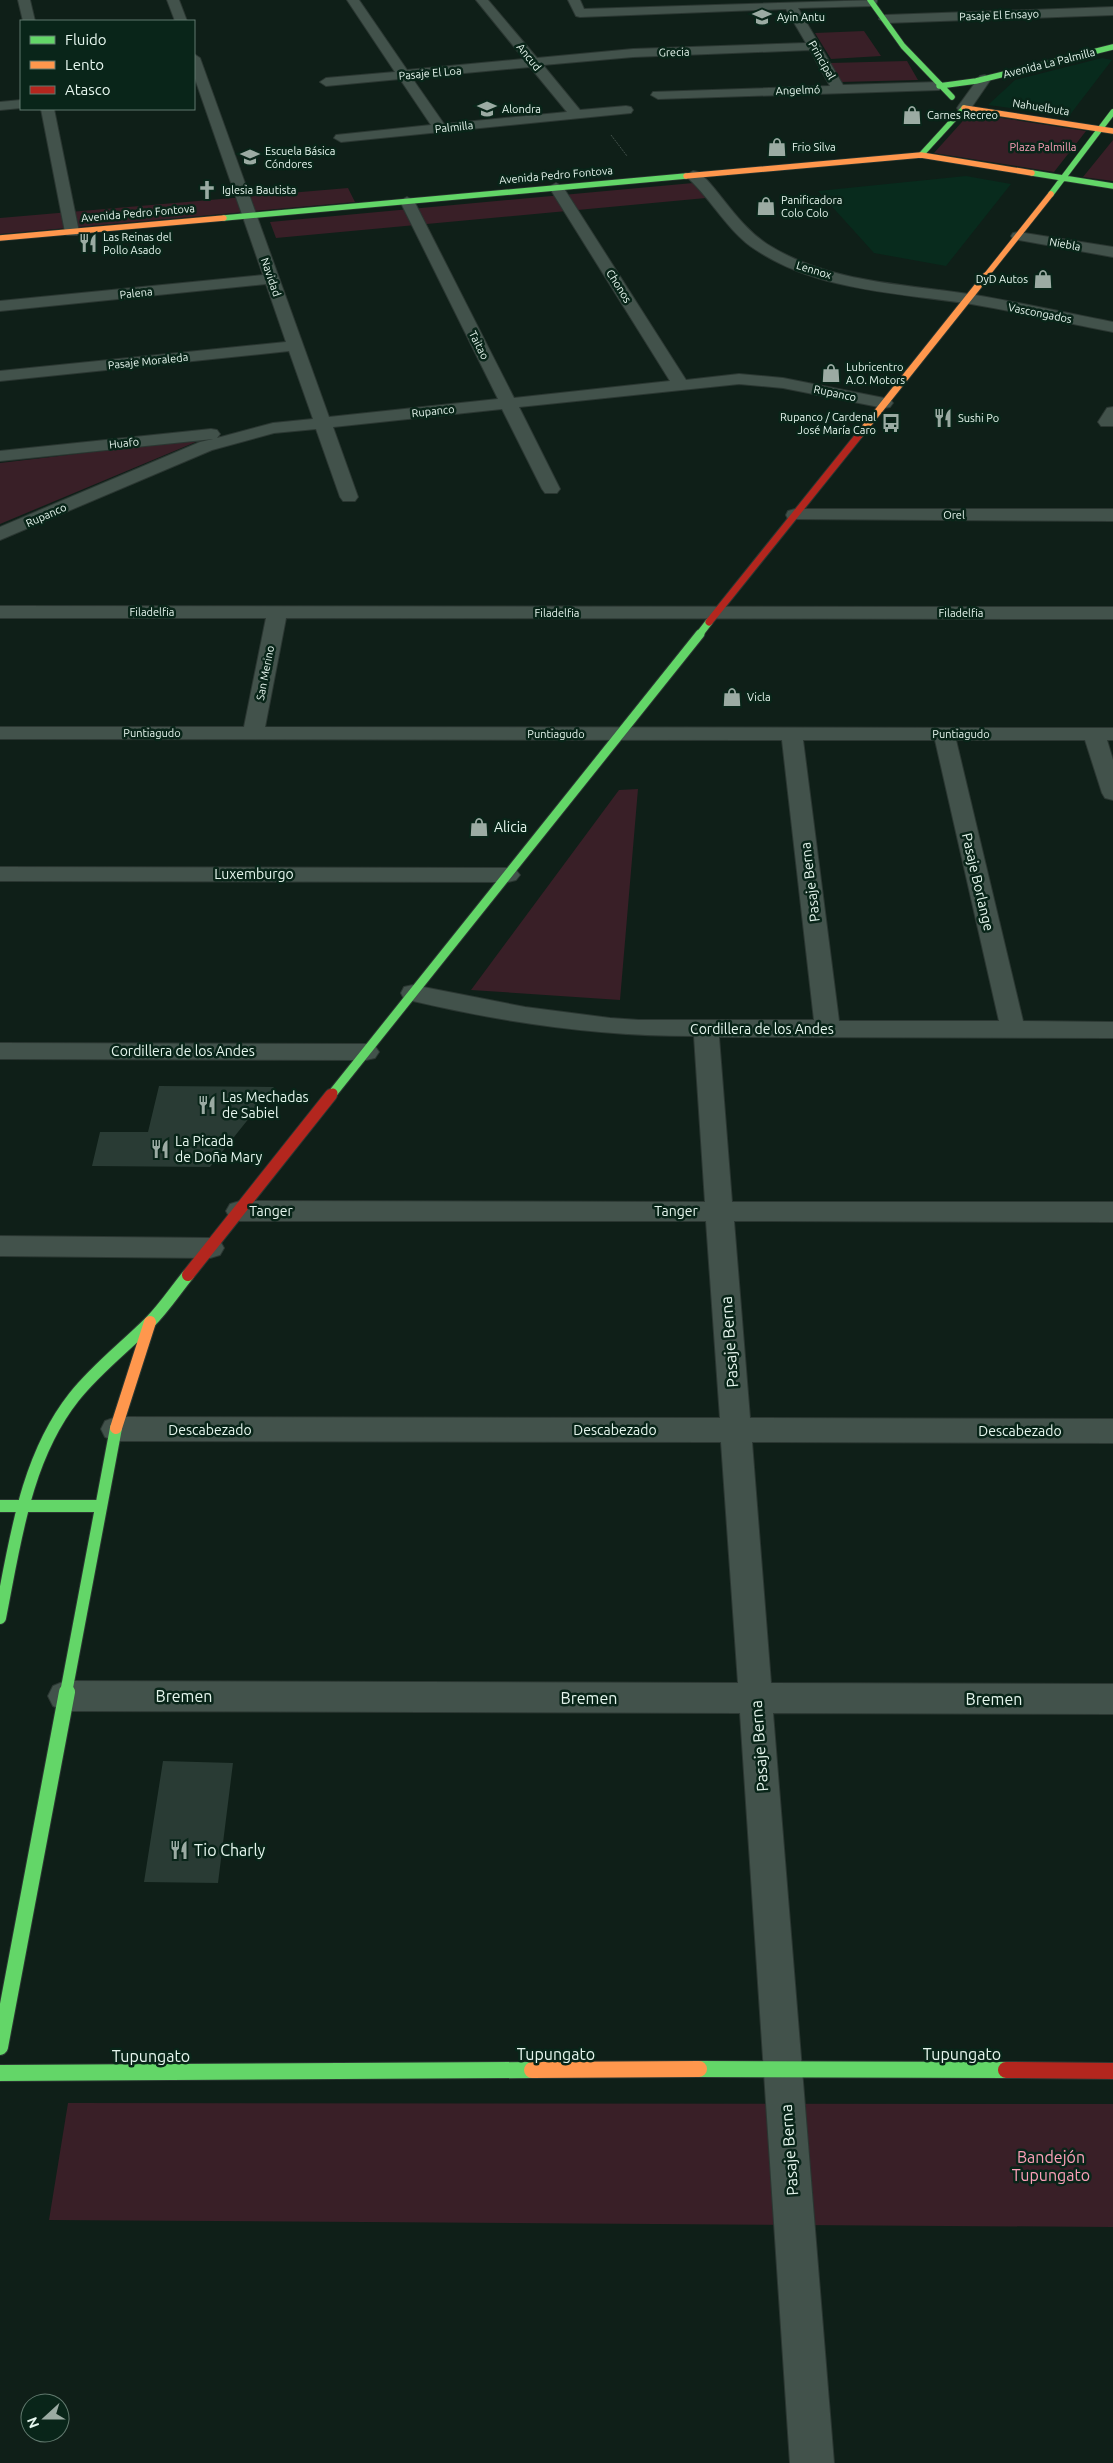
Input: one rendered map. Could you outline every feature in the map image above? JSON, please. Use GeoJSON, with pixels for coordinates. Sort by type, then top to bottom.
{"type":"FeatureCollection","features":[{"type":"Feature","properties":{"kind":"main road"},"geometry":{"type":"LineString","coordinates":[[871,1],[903,46],[939,86],[964,108],[921,155]]}},
{"type":"Feature","properties":{"kind":"main road","name":"Avenida La Palmilla"},"geometry":{"type":"LineString","coordinates":[[939,86],[985,79],[1113,47]]}},
{"type":"Feature","properties":{"kind":"main road","name":"Nahuelbuta"},"geometry":{"type":"LineString","coordinates":[[964,108],[1113,131]]}},
{"type":"Feature","properties":{"kind":"main road"},"geometry":{"type":"LineString","coordinates":[[0,1618],[25,1506],[48,1436],[64,1409],[95,1371],[150,1322],[240,1211],[968,299],[1064,178],[1113,112]]}},
{"type":"Feature","properties":{"kind":"main road","name":"Avenida Pedro Fontova"},"geometry":{"type":"LineString","coordinates":[[0,238],[921,155],[1113,186]]}},
{"type":"Feature","properties":{"kind":"main road"},"geometry":{"type":"LineString","coordinates":[[0,2047],[100,1506],[116,1429],[150,1322]]}},
{"type":"Feature","properties":{"kind":"main road"},"geometry":{"type":"LineString","coordinates":[[0,1506],[100,1506]]}},
{"type":"Feature","properties":{"kind":"main road","name":"Tupungato"},"geometry":{"type":"LineString","coordinates":[[0,2074],[783,2069],[1113,2071]]}},
{"type":"Feature","properties":{"kind":"street"},"geometry":{"type":"LineString","coordinates":[[24,0],[28,20]]}},
{"type":"Feature","properties":{"kind":"street"},"geometry":{"type":"LineString","coordinates":[[174,0],[181,20]]}},
{"type":"Feature","properties":{"kind":"street"},"geometry":{"type":"LineString","coordinates":[[353,0],[440,128]]}},
{"type":"Feature","properties":{"kind":"street","name":"Ancud"},"geometry":{"type":"LineString","coordinates":[[482,0],[577,115]]}},
{"type":"Feature","properties":{"kind":"street"},"geometry":{"type":"LineString","coordinates":[[574,0],[580,13],[871,1]]}},
{"type":"Feature","properties":{"kind":"street","name":"Principal"},"geometry":{"type":"LineString","coordinates":[[790,5],[838,89]]}},
{"type":"Feature","properties":{"kind":"street","name":"Pasaje El Ensayo"},"geometry":{"type":"LineString","coordinates":[[885,19],[1113,11]]}},
{"type":"Feature","properties":{"kind":"street","name":"Grecia"},"geometry":{"type":"LineString","coordinates":[[534,64],[627,54],[814,46]]}},
{"type":"Feature","properties":{"kind":"street","name":"Navidad"},"geometry":{"type":"LineString","coordinates":[[195,64],[199,90],[249,215],[349,497]]}},
{"type":"Feature","properties":{"kind":"street","name":"Pasaje El Loa"},"geometry":{"type":"LineString","coordinates":[[326,82],[534,64]]}},
{"type":"Feature","properties":{"kind":"street","name":"Avenida La Palmilla"},"geometry":{"type":"LineString","coordinates":[[964,108],[985,79]]}},
{"type":"Feature","properties":{"kind":"street","name":"Angelmó"},"geometry":{"type":"LineString","coordinates":[[658,95],[939,86]]}},
{"type":"Feature","properties":{"kind":"street"},"geometry":{"type":"LineString","coordinates":[[0,106],[20,104]]}},
{"type":"Feature","properties":{"kind":"street"},"geometry":{"type":"LineString","coordinates":[[47,110],[72,232]]}},
{"type":"Feature","properties":{"kind":"street","name":"Palmilla"},"geometry":{"type":"LineString","coordinates":[[341,138],[626,110]]}},
{"type":"Feature","properties":{"kind":"street","name":"Lennox"},"geometry":{"type":"LineString","coordinates":[[693,175],[705,185],[739,228],[773,255],[818,272],[855,281],[968,299]]}},
{"type":"Feature","properties":{"kind":"street","name":"Chonos"},"geometry":{"type":"LineString","coordinates":[[556,187],[681,385]]}},
{"type":"Feature","properties":{"kind":"street","name":"Taitao"},"geometry":{"type":"LineString","coordinates":[[407,201],[551,489]]}},
{"type":"Feature","properties":{"kind":"street","name":"Niebla"},"geometry":{"type":"LineString","coordinates":[[1018,236],[1113,252]]}},
{"type":"Feature","properties":{"kind":"street","name":"Palena"},"geometry":{"type":"LineString","coordinates":[[0,306],[272,279]]}},
{"type":"Feature","properties":{"kind":"street","name":"Vascongados"},"geometry":{"type":"LineString","coordinates":[[968,299],[1113,327]]}},
{"type":"Feature","properties":{"kind":"street","name":"Pasaje Moraleda"},"geometry":{"type":"LineString","coordinates":[[0,376],[296,346]]}},
{"type":"Feature","properties":{"kind":"street","name":"Rupanco"},"geometry":{"type":"LineString","coordinates":[[0,534],[186,453],[248,433],[323,422],[739,379],[770,381],[884,403]]}},
{"type":"Feature","properties":{"kind":"street","name":"Huafo"},"geometry":{"type":"LineString","coordinates":[[0,456],[220,433],[248,433]]}},
{"type":"Feature","properties":{"kind":"street","name":"Orel"},"geometry":{"type":"LineString","coordinates":[[795,515],[1113,516]]}},
{"type":"Feature","properties":{"kind":"street","name":"Filadelfia"},"geometry":{"type":"LineString","coordinates":[[0,612],[1113,613]]}},
{"type":"Feature","properties":{"kind":"street","name":"San Merino"},"geometry":{"type":"LineString","coordinates":[[253,734],[278,612]]}},
{"type":"Feature","properties":{"kind":"street","name":"Puntiagudo"},"geometry":{"type":"LineString","coordinates":[[0,733],[1104,734]]}},
{"type":"Feature","properties":{"kind":"street","name":"Pasaje Berna"},"geometry":{"type":"LineString","coordinates":[[792,734],[828,1030]]}},
{"type":"Feature","properties":{"kind":"street","name":"Pasaje Borlange"},"geometry":{"type":"LineString","coordinates":[[944,734],[1013,1030]]}},
{"type":"Feature","properties":{"kind":"street"},"geometry":{"type":"LineString","coordinates":[[1104,734],[1113,793]]}},
{"type":"Feature","properties":{"kind":"street","name":"Luxemburgo"},"geometry":{"type":"LineString","coordinates":[[0,874],[508,875]]}},
{"type":"Feature","properties":{"kind":"street","name":"Cordillera de los Andes"},"geometry":{"type":"LineString","coordinates":[[413,994],[516,1015],[577,1024],[706,1030],[1113,1030]]}},
{"type":"Feature","properties":{"kind":"street","name":"Pasaje Berna"},"geometry":{"type":"LineString","coordinates":[[706,1030],[812,2463]]}},
{"type":"Feature","properties":{"kind":"street","name":"Cordillera de los Andes"},"geometry":{"type":"LineString","coordinates":[[0,1050],[366,1052]]}},
{"type":"Feature","properties":{"kind":"street","name":"Tanger"},"geometry":{"type":"LineString","coordinates":[[240,1211],[1113,1212]]}},
{"type":"Feature","properties":{"kind":"street"},"geometry":{"type":"LineString","coordinates":[[0,1246],[210,1248]]}},
{"type":"Feature","properties":{"kind":"street","name":"Descabezado"},"geometry":{"type":"LineString","coordinates":[[116,1429],[1113,1431]]}},
{"type":"Feature","properties":{"kind":"street","name":"Bremen"},"geometry":{"type":"LineString","coordinates":[[65,1696],[1113,1699]]}},
{"type":"Feature","properties":{"kind":"path"},"geometry":{"type":"LineString","coordinates":[[596,113],[643,179]]}},
{"type":"Feature","properties":{"kind":"shaded area"},"geometry":{"type":"Polygon","coordinates":[[[1102,58],[1112,60],[1069,116],[988,105],[1015,80],[1102,58]]]}},
{"type":"Feature","properties":{"kind":"shaded area"},"geometry":{"type":"Polygon","coordinates":[[[966,176],[1011,184],[946,266],[874,253],[818,191],[966,176]]]}},
{"type":"Feature","properties":{"kind":"green space"},"geometry":{"type":"Polygon","coordinates":[[[864,31],[881,56],[831,59],[815,33],[864,31]]]}},
{"type":"Feature","properties":{"kind":"green space"},"geometry":{"type":"Polygon","coordinates":[[[907,61],[918,80],[840,82],[830,63],[907,61]]]}},
{"type":"Feature","properties":{"kind":"green space","name":"Plaza Palmilla"},"geometry":{"type":"Polygon","coordinates":[[[970,113],[1086,131],[1054,172],[934,153],[970,113]]]}},
{"type":"Feature","properties":{"kind":"green space","name":"Plaza Palmilla"},"geometry":{"type":"Polygon","coordinates":[[[1113,140],[1113,181],[1083,177],[1113,140]]]}},
{"type":"Feature","properties":{"kind":"green space"},"geometry":{"type":"Polygon","coordinates":[[[693,183],[706,198],[276,238],[270,222],[693,183]]]}},
{"type":"Feature","properties":{"kind":"green space"},"geometry":{"type":"Polygon","coordinates":[[[348,188],[355,202],[0,234],[0,218],[348,188]]]}},
{"type":"Feature","properties":{"kind":"green space"},"geometry":{"type":"Polygon","coordinates":[[[203,439],[0,524],[0,463],[203,439]]]}},
{"type":"Feature","properties":{"kind":"green space"},"geometry":{"type":"Polygon","coordinates":[[[638,789],[620,1000],[471,990],[619,790],[638,789]]]}},
{"type":"Feature","properties":{"kind":"green space","name":"Bandejón Tupungato"},"geometry":{"type":"Polygon","coordinates":[[[68,2103],[1113,2104],[1113,2227],[49,2220],[68,2103]]]}},
{"type":"Feature","properties":{"kind":"building"},"geometry":{"type":"Polygon","coordinates":[[[159,1086],[274,1087],[210,1167],[92,1166],[100,1132],[148,1132],[159,1086]]]}},
{"type":"Feature","properties":{"kind":"building"},"geometry":{"type":"Polygon","coordinates":[[[163,1761],[233,1763],[218,1883],[144,1882],[163,1761]]]}},
{"type":"Feature","properties":{"kind":"traffic: fast"},"geometry":{"type":"LineString","coordinates":[[870,0],[903,46],[952,97]]}},
{"type":"Feature","properties":{"kind":"traffic: fast"},"geometry":{"type":"LineString","coordinates":[[939,86],[976,81],[1113,47]]}},
{"type":"Feature","properties":{"kind":"traffic: fast"},"geometry":{"type":"LineString","coordinates":[[921,155],[964,108]]}},
{"type":"Feature","properties":{"kind":"traffic: fast"},"geometry":{"type":"LineString","coordinates":[[1051,194],[1113,112]]}},
{"type":"Feature","properties":{"kind":"traffic: fast"},"geometry":{"type":"LineString","coordinates":[[1032,173],[1113,186]]}},
{"type":"Feature","properties":{"kind":"traffic: fast"},"geometry":{"type":"LineString","coordinates":[[224,218],[686,176]]}},
{"type":"Feature","properties":{"kind":"traffic: fast"},"geometry":{"type":"LineString","coordinates":[[333,1093],[709,622]]}},
{"type":"Feature","properties":{"kind":"traffic: fast"},"geometry":{"type":"LineString","coordinates":[[0,1618],[16,1537],[30,1483],[51,1432],[74,1396],[150,1322],[188,1275]]}},
{"type":"Feature","properties":{"kind":"traffic: fast"},"geometry":{"type":"LineString","coordinates":[[0,2047],[116,1428]]}},
{"type":"Feature","properties":{"kind":"traffic: fast"},"geometry":{"type":"LineString","coordinates":[[0,1506],[100,1506]]}},
{"type":"Feature","properties":{"kind":"traffic: fast"},"geometry":{"type":"LineString","coordinates":[[699,2069],[1006,2070]]}},
{"type":"Feature","properties":{"kind":"traffic: fast"},"geometry":{"type":"LineString","coordinates":[[0,2073],[532,2070]]}},
{"type":"Feature","properties":{"kind":"traffic: slow"},"geometry":{"type":"LineString","coordinates":[[964,108],[1113,131]]}},
{"type":"Feature","properties":{"kind":"traffic: slow"},"geometry":{"type":"LineString","coordinates":[[686,176],[921,155],[1032,173]]}},
{"type":"Feature","properties":{"kind":"traffic: slow"},"geometry":{"type":"LineString","coordinates":[[860,434],[1051,194]]}},
{"type":"Feature","properties":{"kind":"traffic: slow"},"geometry":{"type":"LineString","coordinates":[[0,238],[224,218]]}},
{"type":"Feature","properties":{"kind":"traffic: slow"},"geometry":{"type":"LineString","coordinates":[[116,1428],[150,1322]]}},
{"type":"Feature","properties":{"kind":"traffic: slow"},"geometry":{"type":"LineString","coordinates":[[532,2070],[699,2069]]}},
{"type":"Feature","properties":{"kind":"traffic: jam"},"geometry":{"type":"LineString","coordinates":[[709,622],[860,434]]}},
{"type":"Feature","properties":{"kind":"traffic: jam"},"geometry":{"type":"LineString","coordinates":[[188,1275],[333,1093]]}},
{"type":"Feature","properties":{"kind":"traffic: jam"},"geometry":{"type":"LineString","coordinates":[[1006,2070],[1113,2071]]}},
{"type":"Feature","properties":{"kind":"place","name":"Ayin Antu"},"geometry":{"type":"Point","coordinates":[762,17]}},
{"type":"Feature","properties":{"kind":"place","name":"Alondra"},"geometry":{"type":"Point","coordinates":[487,109]}},
{"type":"Feature","properties":{"kind":"place","name":"Carnes Recreo"},"geometry":{"type":"Point","coordinates":[912,115]}},
{"type":"Feature","properties":{"kind":"place","name":"Frio Silva"},"geometry":{"type":"Point","coordinates":[777,147]}},
{"type":"Feature","properties":{"kind":"place","name":"Escuela Básica Cóndores"},"geometry":{"type":"Point","coordinates":[250,157]}},
{"type":"Feature","properties":{"kind":"place","name":"Iglesia Bautista"},"geometry":{"type":"Point","coordinates":[207,190]}},
{"type":"Feature","properties":{"kind":"place","name":"Panificadora Colo Colo"},"geometry":{"type":"Point","coordinates":[766,206]}},
{"type":"Feature","properties":{"kind":"place","name":"Las Reinas del Pollo Asado"},"geometry":{"type":"Point","coordinates":[88,243]}},
{"type":"Feature","properties":{"kind":"place","name":"DyD Autos"},"geometry":{"type":"Point","coordinates":[1043,279]}},
{"type":"Feature","properties":{"kind":"place","name":"Lubricentro A.O. Motors"},"geometry":{"type":"Point","coordinates":[831,373]}},
{"type":"Feature","properties":{"kind":"place","name":"Sushi Po"},"geometry":{"type":"Point","coordinates":[943,418]}},
{"type":"Feature","properties":{"kind":"place","name":"Rupanco / Cardenal José María Caro"},"geometry":{"type":"Point","coordinates":[891,423]}},
{"type":"Feature","properties":{"kind":"place","name":"Vicla"},"geometry":{"type":"Point","coordinates":[732,697]}},
{"type":"Feature","properties":{"kind":"place","name":"Alicia"},"geometry":{"type":"Point","coordinates":[479,827]}},
{"type":"Feature","properties":{"kind":"place","name":"Las Mechadas de Sabiel"},"geometry":{"type":"Point","coordinates":[207,1105]}},
{"type":"Feature","properties":{"kind":"place","name":"La Picada de Doña Mary"},"geometry":{"type":"Point","coordinates":[160,1149]}},
{"type":"Feature","properties":{"kind":"place","name":"Tio Charly"},"geometry":{"type":"Point","coordinates":[179,1850]}}]}
